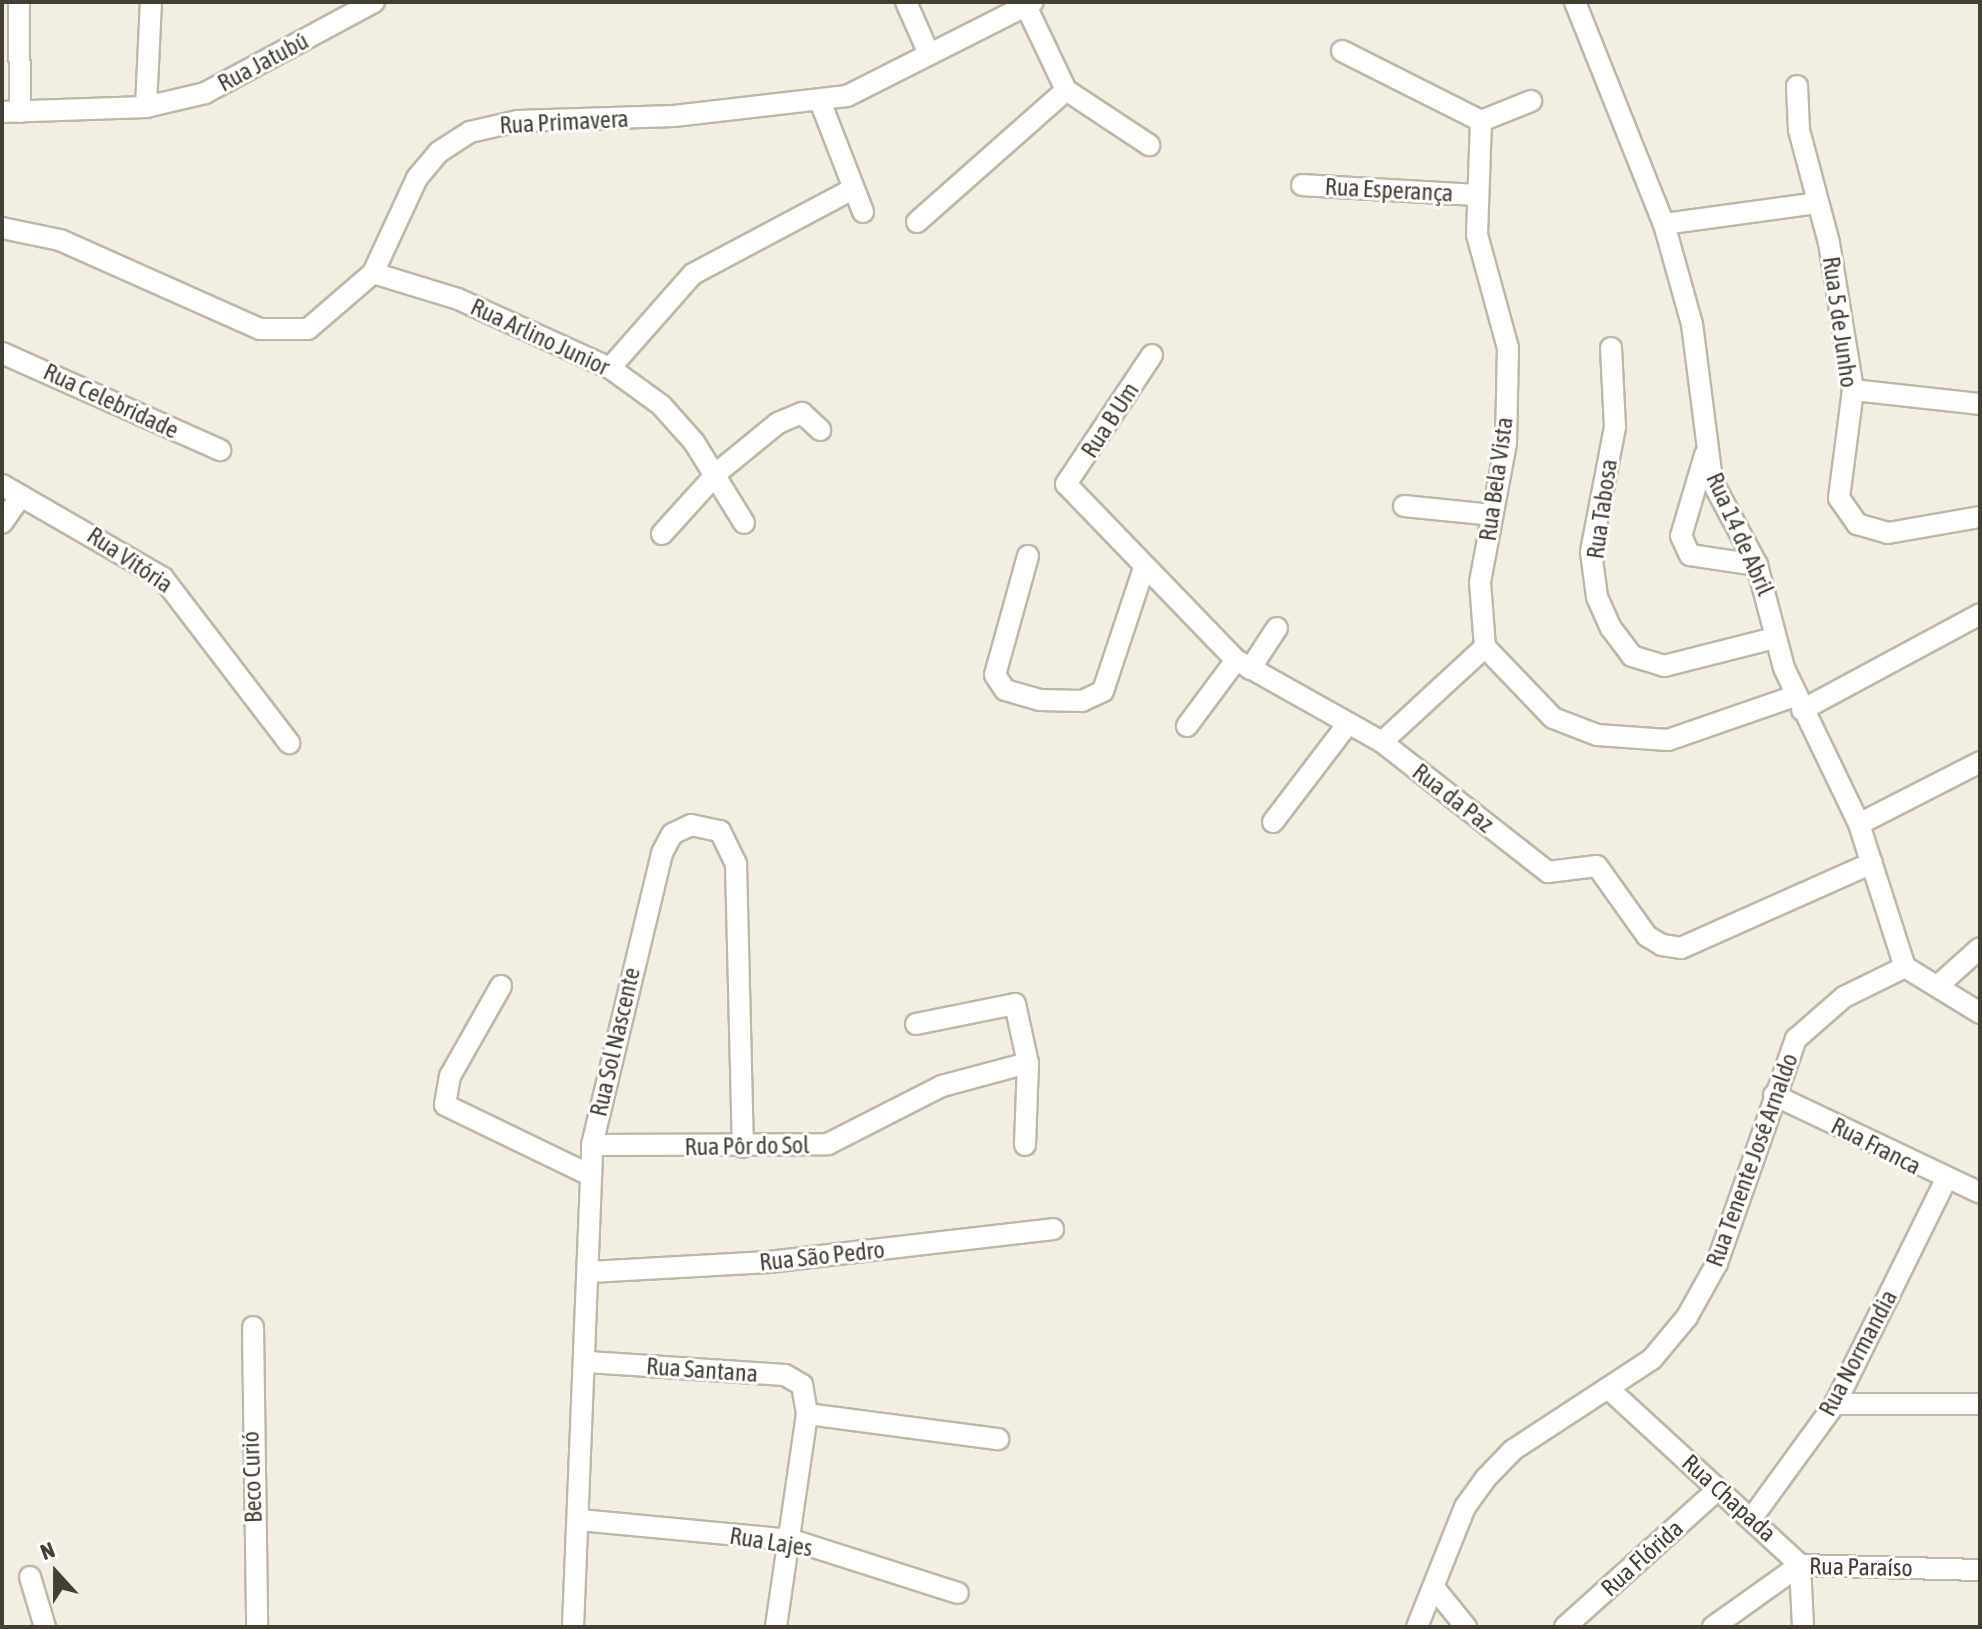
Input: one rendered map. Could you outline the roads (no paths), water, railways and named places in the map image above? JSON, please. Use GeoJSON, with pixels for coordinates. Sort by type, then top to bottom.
{"type":"FeatureCollection","features":[{"type":"Feature","properties":{"kind":"street"},"geometry":{"type":"LineString","coordinates":[[11,112],[19,2]]}},
{"type":"Feature","properties":{"kind":"street"},"geometry":{"type":"LineString","coordinates":[[146,107],[151,2]]}},
{"type":"Feature","properties":{"kind":"street","name":"Rua Jatubú"},"geometry":{"type":"LineString","coordinates":[[11,112],[146,107],[229,83],[374,2]]}},
{"type":"Feature","properties":{"kind":"street"},"geometry":{"type":"LineString","coordinates":[[906,2],[929,54]]}},
{"type":"Feature","properties":{"kind":"street","name":"Rua 14 de Abril"},"geometry":{"type":"LineString","coordinates":[[1575,2],[1664,224],[1692,324],[1706,452],[1734,530],[1757,565],[1775,638],[1798,703],[1859,824],[1905,967]]}},
{"type":"Feature","properties":{"kind":"street"},"geometry":{"type":"LineString","coordinates":[[1030,4],[1066,90],[1149,145]]}},
{"type":"Feature","properties":{"kind":"street","name":"Rua Primavera"},"geometry":{"type":"LineString","coordinates":[[2,228],[60,240],[277,333],[326,321],[373,273],[417,178],[439,152],[470,132],[518,121],[820,101],[847,96],[1030,4]]}},
{"type":"Feature","properties":{"kind":"street"},"geometry":{"type":"LineString","coordinates":[[1342,51],[1481,121],[1531,101]]}},
{"type":"Feature","properties":{"kind":"street","name":"Rua 5 de Junho"},"geometry":{"type":"LineString","coordinates":[[1797,86],[1799,130],[1818,203],[1853,390],[1839,498],[1857,524],[1908,533],[1980,517]]}},
{"type":"Feature","properties":{"kind":"street"},"geometry":{"type":"LineString","coordinates":[[917,222],[1066,90]]}},
{"type":"Feature","properties":{"kind":"street"},"geometry":{"type":"LineString","coordinates":[[820,101],[851,190],[863,212]]}},
{"type":"Feature","properties":{"kind":"street","name":"Rua Bela Vista"},"geometry":{"type":"LineString","coordinates":[[1481,121],[1476,195],[1477,235],[1508,348],[1506,443],[1492,515],[1478,621],[1485,647]]}},
{"type":"Feature","properties":{"kind":"street","name":"Rua Esperança"},"geometry":{"type":"LineString","coordinates":[[1302,185],[1476,195]]}},
{"type":"Feature","properties":{"kind":"street"},"geometry":{"type":"LineString","coordinates":[[610,368],[693,274],[851,190]]}},
{"type":"Feature","properties":{"kind":"street"},"geometry":{"type":"LineString","coordinates":[[1664,224],[1818,203]]}},
{"type":"Feature","properties":{"kind":"street","name":"Rua Arlino Junior"},"geometry":{"type":"LineString","coordinates":[[373,273],[458,299],[610,368],[661,405],[718,472],[744,523]]}},
{"type":"Feature","properties":{"kind":"street","name":"Rua Tabosa"},"geometry":{"type":"LineString","coordinates":[[1611,348],[1615,427],[1591,552],[1597,597],[1611,628],[1632,656],[1664,666],[1775,638]]}},
{"type":"Feature","properties":{"kind":"street","name":"Rua Celebridade"},"geometry":{"type":"LineString","coordinates":[[2,353],[220,450]]}},
{"type":"Feature","properties":{"kind":"street","name":"Rua B Um"},"geometry":{"type":"LineString","coordinates":[[1066,484],[1152,355]]}},
{"type":"Feature","properties":{"kind":"street"},"geometry":{"type":"LineString","coordinates":[[1853,390],[1980,404]]}},
{"type":"Feature","properties":{"kind":"street"},"geometry":{"type":"LineString","coordinates":[[662,534],[718,472],[789,416],[807,414],[820,430]]}},
{"type":"Feature","properties":{"kind":"street"},"geometry":{"type":"LineString","coordinates":[[1706,452],[1681,536],[1690,555],[1757,565]]}},
{"type":"Feature","properties":{"kind":"street","name":"Rua da Paz"},"geometry":{"type":"LineString","coordinates":[[1066,484],[1144,568],[1243,664],[1382,742],[1548,872],[1592,865],[1604,871],[1647,936],[1662,945],[1681,948],[1872,863]]}},
{"type":"Feature","properties":{"kind":"street","name":"Rua Vitória"},"geometry":{"type":"LineString","coordinates":[[2,485],[163,578],[289,743]]}},
{"type":"Feature","properties":{"kind":"street"},"geometry":{"type":"LineString","coordinates":[[2,523],[21,496]]}},
{"type":"Feature","properties":{"kind":"street"},"geometry":{"type":"LineString","coordinates":[[1404,506],[1492,515]]}},
{"type":"Feature","properties":{"kind":"street"},"geometry":{"type":"LineString","coordinates":[[1028,556],[999,646],[996,680],[1012,694],[1065,702],[1095,696],[1109,683],[1144,568]]}},
{"type":"Feature","properties":{"kind":"street"},"geometry":{"type":"LineString","coordinates":[[1382,742],[1485,647],[1553,718],[1597,735],[1668,740],[1798,703],[1980,614]]}},
{"type":"Feature","properties":{"kind":"street"},"geometry":{"type":"LineString","coordinates":[[1187,726],[1277,628]]}},
{"type":"Feature","properties":{"kind":"street"},"geometry":{"type":"LineString","coordinates":[[1273,822],[1347,725]]}},
{"type":"Feature","properties":{"kind":"street"},"geometry":{"type":"LineString","coordinates":[[1859,824],[1980,762]]}},
{"type":"Feature","properties":{"kind":"street","name":"Rua Sol Nascente"},"geometry":{"type":"LineString","coordinates":[[573,1627],[588,1362],[588,1174],[592,1145],[662,853],[680,828],[701,824],[730,841],[736,864],[743,1147]]}},
{"type":"Feature","properties":{"kind":"street"},"geometry":{"type":"LineString","coordinates":[[1941,983],[1980,948]]}},
{"type":"Feature","properties":{"kind":"street"},"geometry":{"type":"LineString","coordinates":[[1905,967],[1941,983],[1980,1013]]}},
{"type":"Feature","properties":{"kind":"street","name":"Rua Tenente José Arnaldo"},"geometry":{"type":"LineString","coordinates":[[1417,1627],[1436,1590],[1465,1507],[1485,1479],[1513,1450],[1611,1391],[1687,1317],[1717,1263],[1796,1039],[1816,1017],[1905,967]]}},
{"type":"Feature","properties":{"kind":"street"},"geometry":{"type":"LineString","coordinates":[[501,986],[450,1076],[445,1105],[588,1174]]}},
{"type":"Feature","properties":{"kind":"street"},"geometry":{"type":"LineString","coordinates":[[916,1024],[1015,1004],[1028,1063],[1025,1145]]}},
{"type":"Feature","properties":{"kind":"street","name":"Rua Pôr do Sol"},"geometry":{"type":"LineString","coordinates":[[592,1145],[743,1147],[828,1144],[942,1086],[1028,1063]]}},
{"type":"Feature","properties":{"kind":"street","name":"Rua Franca"},"geometry":{"type":"LineString","coordinates":[[1774,1095],[1945,1181],[1980,1193]]}},
{"type":"Feature","properties":{"kind":"street","name":"Rua Normandia"},"geometry":{"type":"LineString","coordinates":[[1754,1515],[1835,1404],[1945,1181]]}},
{"type":"Feature","properties":{"kind":"street","name":"Rua São Pedro"},"geometry":{"type":"LineString","coordinates":[[590,1272],[769,1262],[1053,1229]]}},
{"type":"Feature","properties":{"kind":"street","name":"Beco Curió"},"geometry":{"type":"LineString","coordinates":[[253,1327],[257,1627]]}},
{"type":"Feature","properties":{"kind":"street","name":"Rua Santana"},"geometry":{"type":"LineString","coordinates":[[588,1362],[785,1375],[797,1378],[806,1404],[998,1439]]}},
{"type":"Feature","properties":{"kind":"street","name":"Rua Chapada"},"geometry":{"type":"LineString","coordinates":[[1611,1391],[1718,1489],[1754,1515],[1800,1565]]}},
{"type":"Feature","properties":{"kind":"street"},"geometry":{"type":"LineString","coordinates":[[776,1627],[792,1540],[806,1404]]}},
{"type":"Feature","properties":{"kind":"street"},"geometry":{"type":"LineString","coordinates":[[1835,1404],[1980,1404]]}},
{"type":"Feature","properties":{"kind":"street","name":"Rua Flórida"},"geometry":{"type":"LineString","coordinates":[[1565,1627],[1718,1489]]}},
{"type":"Feature","properties":{"kind":"street","name":"Rua Lajes"},"geometry":{"type":"LineString","coordinates":[[579,1520],[792,1540],[958,1593]]}},
{"type":"Feature","properties":{"kind":"street"},"geometry":{"type":"LineString","coordinates":[[1800,1565],[1803,1627]]}},
{"type":"Feature","properties":{"kind":"street","name":"Rua Paraíso"},"geometry":{"type":"LineString","coordinates":[[1713,1627],[1800,1565],[1980,1570]]}},
{"type":"Feature","properties":{"kind":"street"},"geometry":{"type":"LineString","coordinates":[[30,1577],[45,1627]]}},
{"type":"Feature","properties":{"kind":"street"},"geometry":{"type":"LineString","coordinates":[[1436,1590],[1466,1627]]}}]}
